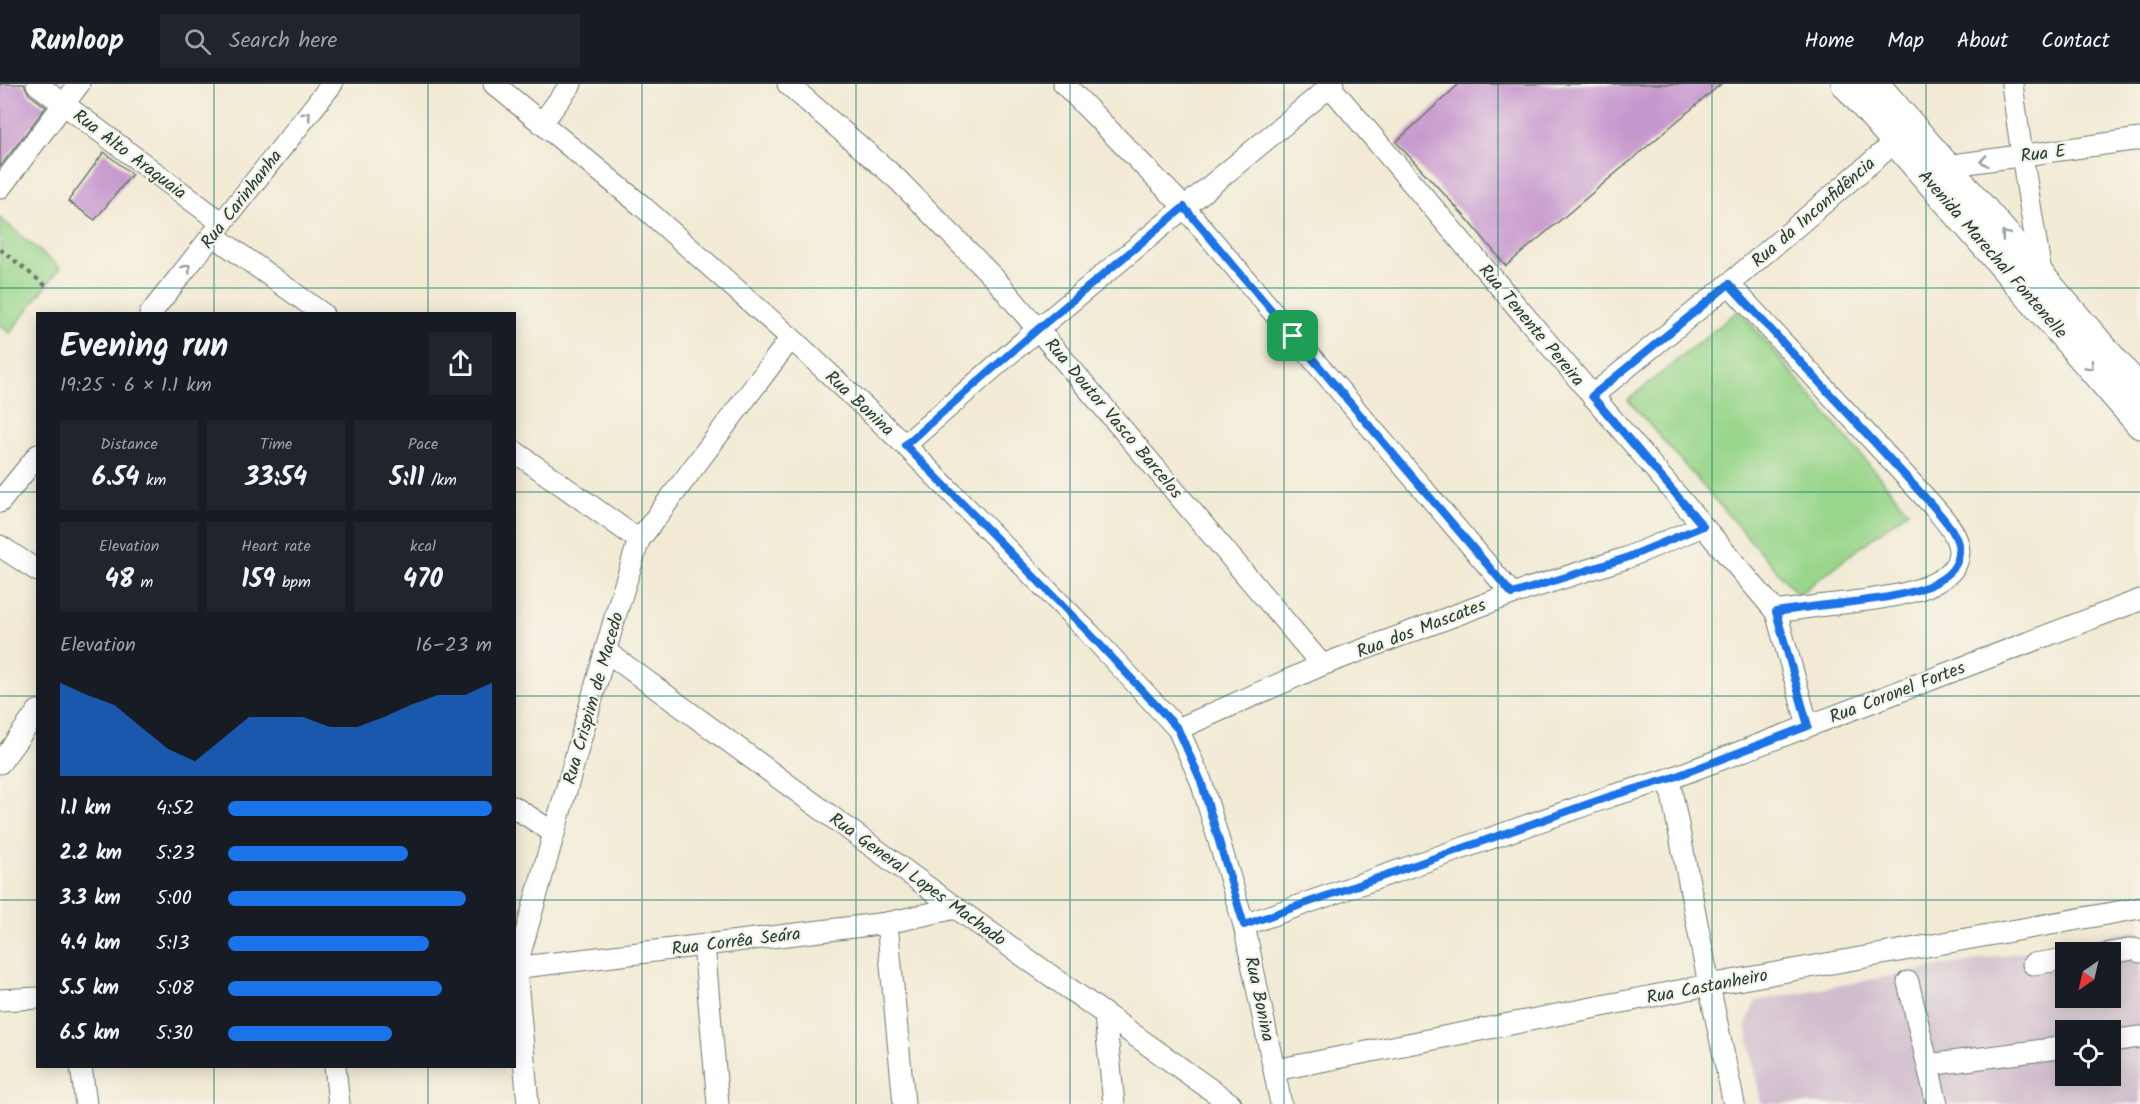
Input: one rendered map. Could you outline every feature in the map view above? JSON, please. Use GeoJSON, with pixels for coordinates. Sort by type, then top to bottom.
{"type":"FeatureCollection","features":[{"type":"Feature","properties":{"kind":"main road","name":"Avenida Marechal Fontenelle"},"geometry":{"type":"LineString","coordinates":[[1845,84],[2140,425]]}},
{"type":"Feature","properties":{"kind":"main road","name":"Avenida Marechal Fontenelle"},"geometry":{"type":"LineString","coordinates":[[1876,84],[2140,390]]}},
{"type":"Feature","properties":{"kind":"street","name":"Rua Alto Araguaia"},"geometry":{"type":"LineString","coordinates":[[38,84],[321,312]]}},
{"type":"Feature","properties":{"kind":"street"},"geometry":{"type":"LineString","coordinates":[[0,188],[79,84]]}},
{"type":"Feature","properties":{"kind":"street","name":"Rua Carinhanha"},"geometry":{"type":"LineString","coordinates":[[152,312],[332,84]]}},
{"type":"Feature","properties":{"kind":"street","name":"Rua Bonina"},"geometry":{"type":"LineString","coordinates":[[494,84],[707,262],[905,445],[1091,635],[1178,729],[1201,781],[1244,925],[1281,1104]]}},
{"type":"Feature","properties":{"kind":"street"},"geometry":{"type":"LineString","coordinates":[[542,123],[571,84]]}},
{"type":"Feature","properties":{"kind":"street","name":"Rua Doutor Vasco Barcelos"},"geometry":{"type":"LineString","coordinates":[[788,84],[897,178],[996,280],[1322,665]]}},
{"type":"Feature","properties":{"kind":"street"},"geometry":{"type":"LineString","coordinates":[[1064,84],[1184,207],[1512,594]]}},
{"type":"Feature","properties":{"kind":"street"},"geometry":{"type":"LineString","coordinates":[[2012,84],[2042,279]]}},
{"type":"Feature","properties":{"kind":"street"},"geometry":{"type":"LineString","coordinates":[[905,445],[1038,329],[1330,85]]}},
{"type":"Feature","properties":{"kind":"street","name":"Rua Tenente Pereira"},"geometry":{"type":"LineString","coordinates":[[1330,85],[1776,612],[1808,726]]}},
{"type":"Feature","properties":{"kind":"street","name":"Rua E"},"geometry":{"type":"LineString","coordinates":[[1946,166],[2140,139]]}},
{"type":"Feature","properties":{"kind":"street","name":"Rua da Inconfidência"},"geometry":{"type":"LineString","coordinates":[[1592,396],[1729,284],[1895,141]]}},
{"type":"Feature","properties":{"kind":"street"},"geometry":{"type":"LineString","coordinates":[[1729,284],[1932,505],[1952,530],[1958,542],[1957,562],[1951,572],[1939,581],[1917,590],[1885,598],[1776,612]]}},
{"type":"Feature","properties":{"kind":"street","name":"Rua Crispim de Macedo"},"geometry":{"type":"LineString","coordinates":[[516,965],[607,652],[620,599],[639,540],[791,338]]}},
{"type":"Feature","properties":{"kind":"street"},"geometry":{"type":"LineString","coordinates":[[516,452],[639,540]]}},
{"type":"Feature","properties":{"kind":"street"},"geometry":{"type":"LineString","coordinates":[[0,502],[36,457]]}},
{"type":"Feature","properties":{"kind":"street","name":"Rua dos Mascates"},"geometry":{"type":"LineString","coordinates":[[1178,729],[1322,665],[1512,594],[1626,558],[1703,526]]}},
{"type":"Feature","properties":{"kind":"street"},"geometry":{"type":"LineString","coordinates":[[0,546],[36,570]]}},
{"type":"Feature","properties":{"kind":"street","name":"Rua Coronel Fortes"},"geometry":{"type":"LineString","coordinates":[[1244,925],[1611,796],[1669,779],[2140,600]]}},
{"type":"Feature","properties":{"kind":"street","name":"Rua General Lopes Machado"},"geometry":{"type":"LineString","coordinates":[[607,652],[1105,1016],[1231,1104]]}},
{"type":"Feature","properties":{"kind":"street"},"geometry":{"type":"LineString","coordinates":[[0,764],[36,714]]}},
{"type":"Feature","properties":{"kind":"street"},"geometry":{"type":"LineString","coordinates":[[1669,779],[1708,985],[1734,1104]]}},
{"type":"Feature","properties":{"kind":"street"},"geometry":{"type":"LineString","coordinates":[[516,808],[555,833]]}},
{"type":"Feature","properties":{"kind":"street","name":"Rua Corrêa Seára"},"geometry":{"type":"LineString","coordinates":[[516,968],[887,923],[956,908]]}},
{"type":"Feature","properties":{"kind":"street","name":"Rua Castanheiro"},"geometry":{"type":"LineString","coordinates":[[1275,1070],[1708,985],[2140,908]]}},
{"type":"Feature","properties":{"kind":"street"},"geometry":{"type":"LineString","coordinates":[[887,923],[904,1104]]}},
{"type":"Feature","properties":{"kind":"street"},"geometry":{"type":"LineString","coordinates":[[704,945],[718,1104]]}},
{"type":"Feature","properties":{"kind":"street"},"geometry":{"type":"LineString","coordinates":[[2121,952],[2134,950],[2140,952]]}},
{"type":"Feature","properties":{"kind":"street"},"geometry":{"type":"LineString","coordinates":[[2033,964],[2055,961]]}},
{"type":"Feature","properties":{"kind":"street","name":"Rua Crispim de Macedo"},"geometry":{"type":"LineString","coordinates":[[516,978],[528,1104]]}},
{"type":"Feature","properties":{"kind":"street"},"geometry":{"type":"LineString","coordinates":[[1908,982],[1937,1104]]}},
{"type":"Feature","properties":{"kind":"street"},"geometry":{"type":"LineString","coordinates":[[0,1000],[36,998]]}},
{"type":"Feature","properties":{"kind":"street"},"geometry":{"type":"LineString","coordinates":[[1105,1016],[1114,1104]]}},
{"type":"Feature","properties":{"kind":"street"},"geometry":{"type":"LineString","coordinates":[[2121,1040],[2140,1037]]}},
{"type":"Feature","properties":{"kind":"street"},"geometry":{"type":"LineString","coordinates":[[1928,1065],[2055,1048]]}},
{"type":"Feature","properties":{"kind":"street"},"geometry":{"type":"LineString","coordinates":[[81,1068],[86,1104]]}},
{"type":"Feature","properties":{"kind":"street"},"geometry":{"type":"LineString","coordinates":[[335,1068],[339,1104]]}},
{"type":"Feature","properties":{"kind":"path"},"geometry":{"type":"LineString","coordinates":[[0,249],[46,286]]}},
{"type":"Feature","properties":{"kind":"shaded area"},"geometry":{"type":"Polygon","coordinates":[[[2140,930],[2140,1104],[1761,1104],[1746,1024],[1756,1001],[2055,946],[2055,1008],[2121,1008],[2121,942],[2075,942],[2140,930]]]}},
{"type":"Feature","properties":{"kind":"green space"},"geometry":{"type":"Polygon","coordinates":[[[0,218],[60,268],[10,333],[0,325],[0,218]]]}},
{"type":"Feature","properties":{"kind":"green space"},"geometry":{"type":"Polygon","coordinates":[[[1739,310],[1908,511],[1798,595],[1628,400],[1739,310]]]}},
{"type":"Feature","properties":{"kind":"building"},"geometry":{"type":"Polygon","coordinates":[[[0,84],[24,84],[29,94],[46,107],[0,167],[0,84]]]}},
{"type":"Feature","properties":{"kind":"building"},"geometry":{"type":"Polygon","coordinates":[[[1459,84],[1721,84],[1506,266],[1469,221],[1396,142],[1459,84]]]}},
{"type":"Feature","properties":{"kind":"building"},"geometry":{"type":"Polygon","coordinates":[[[104,152],[132,174],[95,220],[68,201],[104,152]]]}},
{"type":"Feature","properties":{"kind":"route"},"geometry":{"type":"LineString","coordinates":[[1184,207],[1293,336],[1512,594],[1626,558],[1703,526],[1592,396],[1729,284],[1932,505],[1952,530],[1958,542],[1957,562],[1951,572],[1939,581],[1917,590],[1885,598],[1776,612],[1808,726],[1669,779],[1611,796],[1244,925],[1201,781],[1178,729],[1091,635],[905,445],[1038,329],[1184,207]]}}]}
